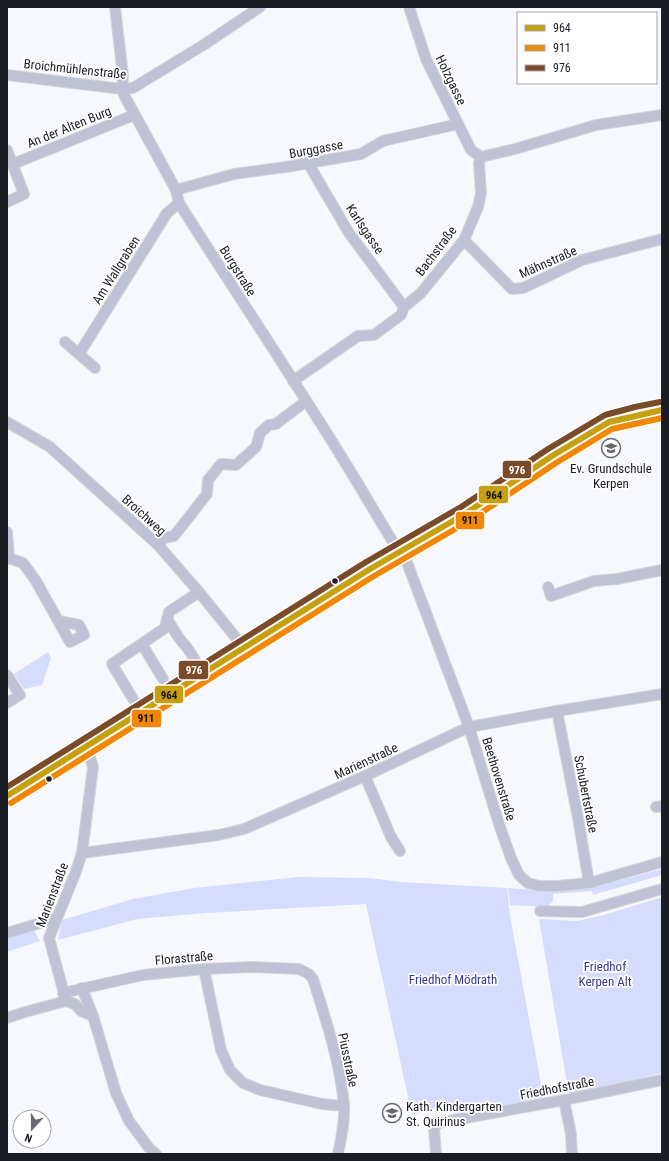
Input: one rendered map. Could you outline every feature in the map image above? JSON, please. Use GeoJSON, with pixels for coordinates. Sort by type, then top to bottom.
{"type":"FeatureCollection","features":[{"type":"Feature","properties":{"kind":"main road"},"geometry":{"type":"LineString","coordinates":[[7,796],[399,552],[465,514],[552,456],[609,422],[637,414],[662,410]]}},
{"type":"Feature","properties":{"kind":"street","name":"Burgstraße"},"geometry":{"type":"LineString","coordinates":[[115,7],[123,76],[122,89],[134,114],[176,190],[179,203],[346,464],[399,552]]}},
{"type":"Feature","properties":{"kind":"street","name":"Broichmühlenstraße"},"geometry":{"type":"LineString","coordinates":[[7,75],[122,89],[133,88],[205,44],[260,7]]}},
{"type":"Feature","properties":{"kind":"street","name":"Holzgasse"},"geometry":{"type":"LineString","coordinates":[[409,7],[426,59],[471,150],[481,157]]}},
{"type":"Feature","properties":{"kind":"street","name":"An der Alten Burg"},"geometry":{"type":"LineString","coordinates":[[13,164],[134,114]]}},
{"type":"Feature","properties":{"kind":"street"},"geometry":{"type":"LineString","coordinates":[[481,157],[516,149],[596,125],[662,115]]}},
{"type":"Feature","properties":{"kind":"street","name":"Burggasse"},"geometry":{"type":"LineString","coordinates":[[176,190],[234,174],[361,154],[383,141],[458,124]]}},
{"type":"Feature","properties":{"kind":"street"},"geometry":{"type":"LineString","coordinates":[[7,150],[24,194],[7,202]]}},
{"type":"Feature","properties":{"kind":"street","name":"Bachstraße"},"geometry":{"type":"LineString","coordinates":[[293,381],[358,336],[374,336],[401,315],[404,307],[421,293],[464,240],[478,207],[481,193],[479,163],[481,157]]}},
{"type":"Feature","properties":{"kind":"street","name":"Karlsgasse"},"geometry":{"type":"LineString","coordinates":[[308,163],[350,233],[404,307]]}},
{"type":"Feature","properties":{"kind":"street","name":"Am Wallgraben"},"geometry":{"type":"LineString","coordinates":[[79,354],[167,213],[179,203]]}},
{"type":"Feature","properties":{"kind":"street","name":"Mähnstraße"},"geometry":{"type":"LineString","coordinates":[[464,240],[512,289],[523,288],[582,260],[662,240]]}},
{"type":"Feature","properties":{"kind":"street"},"geometry":{"type":"LineString","coordinates":[[66,342],[95,368]]}},
{"type":"Feature","properties":{"kind":"street"},"geometry":{"type":"LineString","coordinates":[[158,545],[164,538],[174,536],[208,494],[208,480],[221,464],[236,465],[256,446],[260,433],[270,425],[276,424],[306,401]]}},
{"type":"Feature","properties":{"kind":"street","name":"Broichweg"},"geometry":{"type":"LineString","coordinates":[[7,422],[50,447],[158,545],[199,592],[245,649]]}},
{"type":"Feature","properties":{"kind":"street"},"geometry":{"type":"LineString","coordinates":[[7,532],[8,558],[23,563],[36,580],[59,621]]}},
{"type":"Feature","properties":{"kind":"street","name":"Beethovenstraße"},"geometry":{"type":"LineString","coordinates":[[399,552],[406,560],[469,727],[499,824],[511,858],[519,875],[528,883],[539,886],[557,886],[589,883],[662,862]]}},
{"type":"Feature","properties":{"kind":"street"},"geometry":{"type":"LineString","coordinates":[[548,587],[551,596],[594,581],[618,579],[662,570]]}},
{"type":"Feature","properties":{"kind":"street"},"geometry":{"type":"LineString","coordinates":[[133,699],[112,664],[165,628],[169,612],[199,592]]}},
{"type":"Feature","properties":{"kind":"street"},"geometry":{"type":"LineString","coordinates":[[167,619],[195,660]]}},
{"type":"Feature","properties":{"kind":"street"},"geometry":{"type":"LineString","coordinates":[[142,644],[163,679]]}},
{"type":"Feature","properties":{"kind":"street"},"geometry":{"type":"LineString","coordinates":[[7,675],[10,687],[20,695],[8,701]]}},
{"type":"Feature","properties":{"kind":"street","name":"Marienstraße"},"geometry":{"type":"LineString","coordinates":[[82,853],[219,835],[244,829],[366,776],[469,727],[662,694]]}},
{"type":"Feature","properties":{"kind":"street","name":"Schubertstraße"},"geometry":{"type":"LineString","coordinates":[[557,711],[589,883]]}},
{"type":"Feature","properties":{"kind":"street","name":"Marienstraße"},"geometry":{"type":"LineString","coordinates":[[65,997],[49,938],[82,853],[93,766],[86,748]]}},
{"type":"Feature","properties":{"kind":"street"},"geometry":{"type":"LineString","coordinates":[[366,776],[391,837],[400,851]]}},
{"type":"Feature","properties":{"kind":"street"},"geometry":{"type":"LineString","coordinates":[[540,911],[582,912],[662,889]]}},
{"type":"Feature","properties":{"kind":"street"},"geometry":{"type":"LineString","coordinates":[[7,933],[57,918]]}},
{"type":"Feature","properties":{"kind":"street","name":"Florastraße"},"geometry":{"type":"LineString","coordinates":[[7,1018],[65,997],[82,988],[143,975],[252,966],[299,969],[309,974]]}},
{"type":"Feature","properties":{"kind":"street"},"geometry":{"type":"LineString","coordinates":[[204,969],[221,1050],[230,1070],[242,1083],[260,1090],[322,1104],[344,1106]]}},
{"type":"Feature","properties":{"kind":"street","name":"Piusstraße"},"geometry":{"type":"LineString","coordinates":[[309,974],[313,979],[328,1027],[339,1071],[344,1106],[341,1140],[338,1154]]}},
{"type":"Feature","properties":{"kind":"street"},"geometry":{"type":"LineString","coordinates":[[82,988],[93,1016],[116,1093],[129,1121],[149,1148],[156,1154]]}},
{"type":"Feature","properties":{"kind":"street"},"geometry":{"type":"LineString","coordinates":[[65,997],[75,1004],[81,1011],[93,1016]]}},
{"type":"Feature","properties":{"kind":"street","name":"Friedhofstraße"},"geometry":{"type":"LineString","coordinates":[[436,1154],[434,1128],[438,1123],[662,1080]]}},
{"type":"Feature","properties":{"kind":"street"},"geometry":{"type":"LineString","coordinates":[[564,1100],[571,1134],[572,1154]]}},
{"type":"Feature","properties":{"kind":"green space"},"geometry":{"type":"Polygon","coordinates":[[[48,652],[51,658],[42,685],[24,689],[14,674],[48,652]]]}},
{"type":"Feature","properties":{"kind":"green space"},"geometry":{"type":"Polygon","coordinates":[[[662,869],[662,875],[593,895],[592,891],[553,894],[553,901],[547,907],[510,905],[508,888],[536,890],[592,887],[662,869]]]}},
{"type":"Feature","properties":{"kind":"green space","name":"Friedhof Mödrath"},"geometry":{"type":"Polygon","coordinates":[[[298,877],[369,878],[401,882],[507,888],[510,916],[544,1100],[455,1115],[448,1105],[412,1115],[366,904],[206,913],[137,919],[58,940],[62,920],[133,899],[194,888],[298,877]]]}},
{"type":"Feature","properties":{"kind":"green space","name":"Friedhof Kerpen Alt"},"geometry":{"type":"Polygon","coordinates":[[[662,897],[662,1073],[569,1095],[539,919],[577,921],[604,915],[662,897]]]}},
{"type":"Feature","properties":{"kind":"green space"},"geometry":{"type":"Polygon","coordinates":[[[33,929],[40,941],[7,952],[7,937],[33,929]]]}},
{"type":"Feature","properties":{"kind":"transit line","name":"976"},"geometry":{"type":"LineString","coordinates":[[7,787],[366,562],[461,507],[548,449],[605,415],[660,402]]}},
{"type":"Feature","properties":{"kind":"transit line","name":"964"},"geometry":{"type":"LineString","coordinates":[[7,796],[370,569],[465,514],[552,456],[609,422],[662,410]]}},
{"type":"Feature","properties":{"kind":"transit line","name":"911"},"geometry":{"type":"LineString","coordinates":[[11,803],[374,576],[469,521],[556,463],[612,429],[662,418]]}},
{"type":"Feature","properties":{"kind":"place","name":"Ev. Grundschule Kerpen"},"geometry":{"type":"Point","coordinates":[611,448]}},
{"type":"Feature","properties":{"kind":"place","name":"Kath. Kindergarten St. Quirinus"},"geometry":{"type":"Point","coordinates":[392,1113]}}]}
